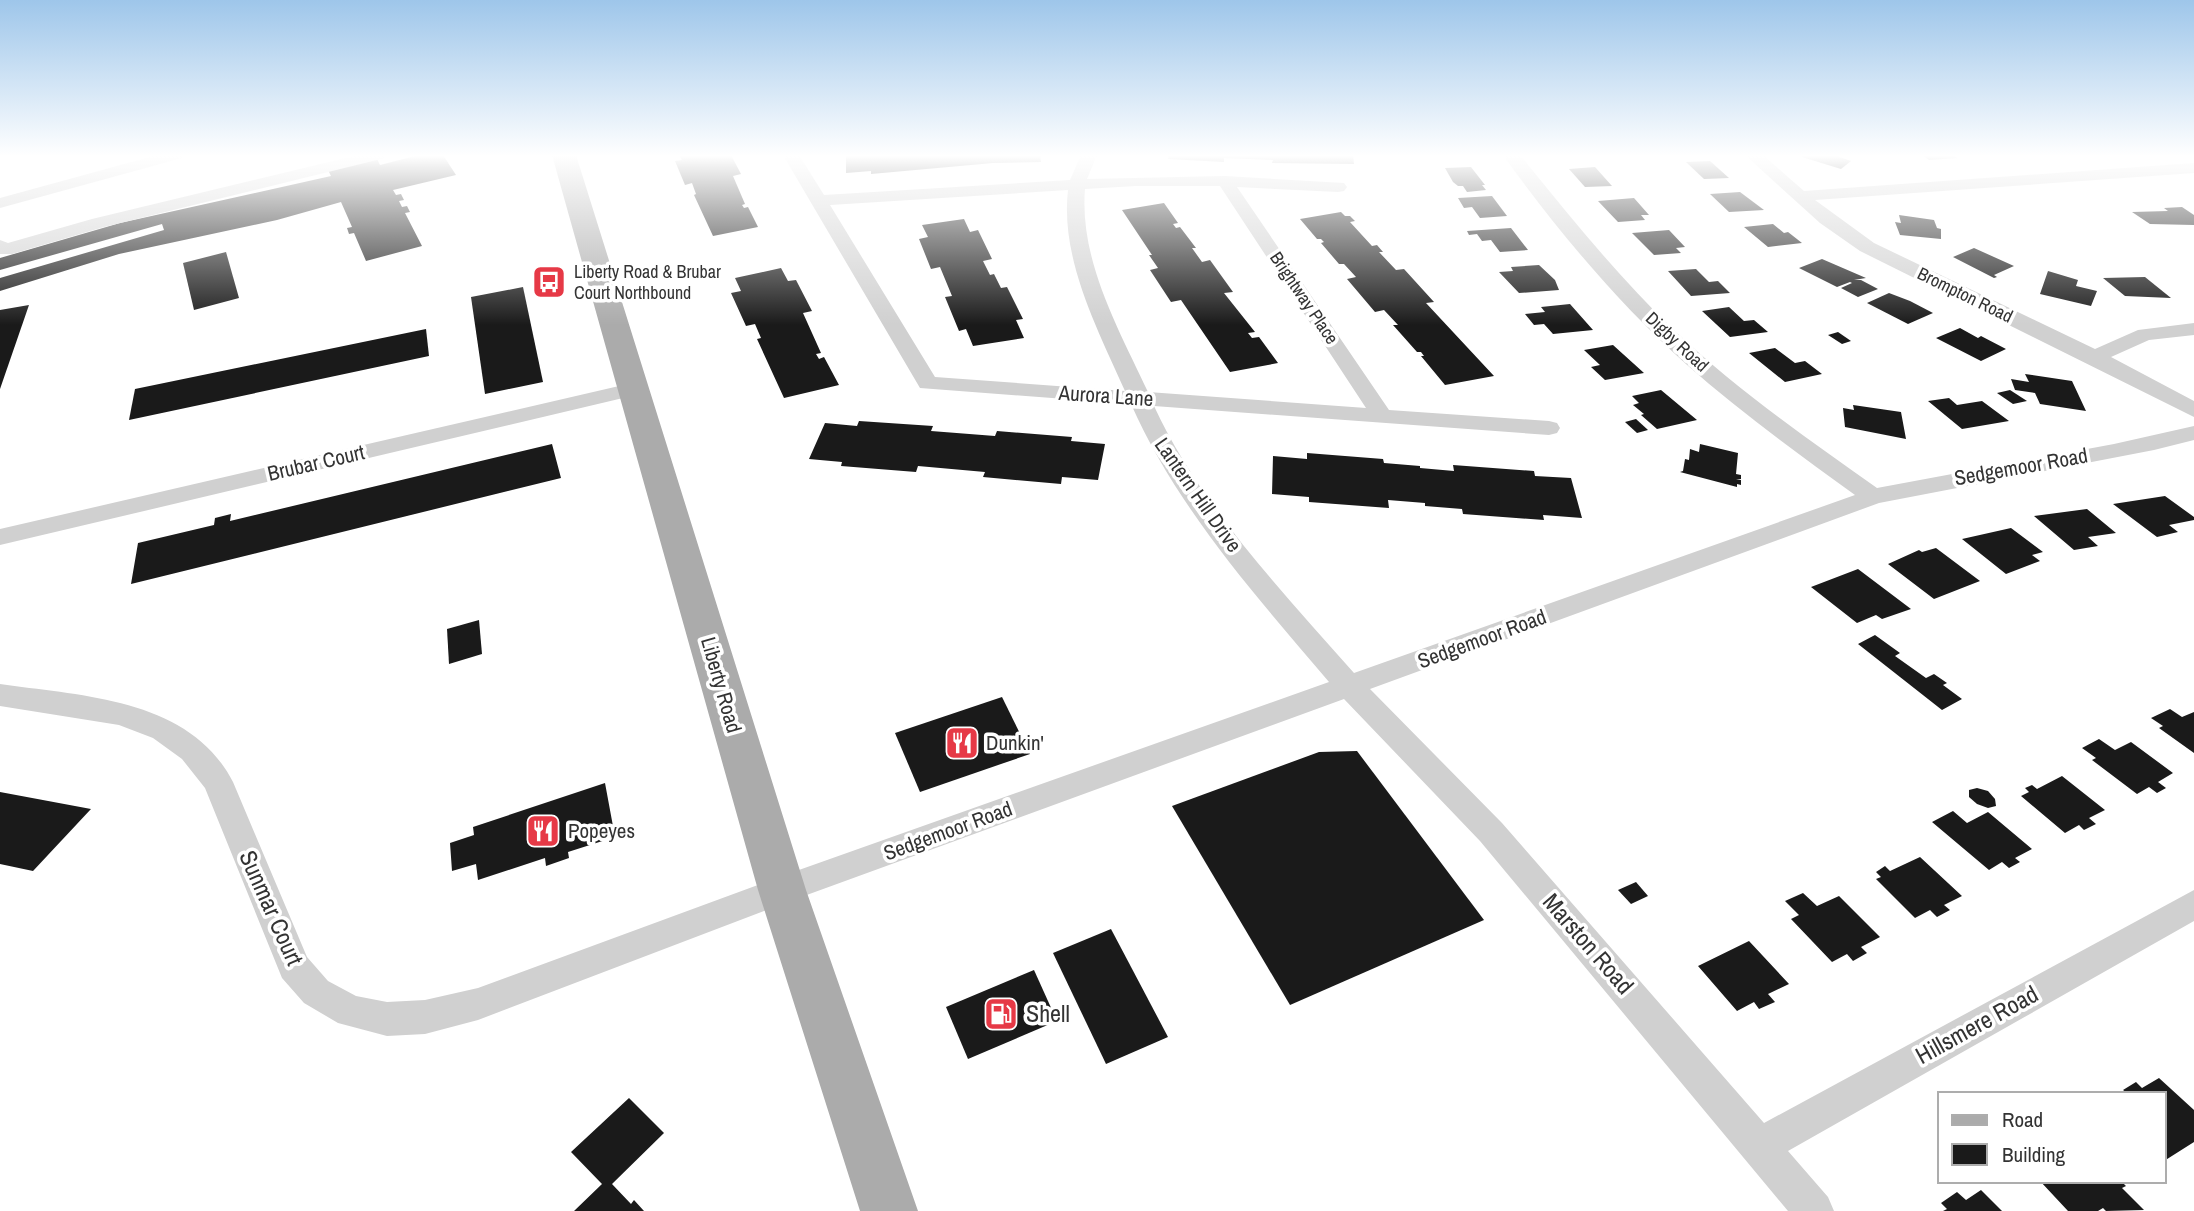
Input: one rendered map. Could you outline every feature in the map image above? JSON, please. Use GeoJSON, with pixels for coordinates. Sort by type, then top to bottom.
{"type":"FeatureCollection","features":[{"type":"Feature","properties":{"kind":"main road","name":"Liberty Road"},"geometry":{"type":"LineString","coordinates":[[580,212],[782,890],[889,1211]]}},
{"type":"Feature","properties":{"kind":"street"},"geometry":{"type":"LineString","coordinates":[[0,246],[5,250],[145,212]]}},
{"type":"Feature","properties":{"kind":"street","name":"Aurora Lane"},"geometry":{"type":"LineString","coordinates":[[824,212],[928,383],[1549,428]]}},
{"type":"Feature","properties":{"kind":"street","name":"Lantern Hill Drive"},"geometry":{"type":"LineString","coordinates":[[1076,212],[1087,270],[1100,312],[1163,450],[1212,520],[1272,597],[1350,687]]}},
{"type":"Feature","properties":{"kind":"street","name":"Brightway Place"},"geometry":{"type":"LineString","coordinates":[[1245,212],[1382,415]]}},
{"type":"Feature","properties":{"kind":"street","name":"Digby Road"},"geometry":{"type":"LineString","coordinates":[[1558,212],[1624,292],[1668,336],[1776,427],[1873,497]]}},
{"type":"Feature","properties":{"kind":"street","name":"Brompton Road"},"geometry":{"type":"LineString","coordinates":[[1818,212],[1844,233],[1867,247],[2095,357],[2194,410]]}},
{"type":"Feature","properties":{"kind":"street"},"geometry":{"type":"LineString","coordinates":[[2095,357],[2145,334],[2194,328]]}},
{"type":"Feature","properties":{"kind":"street","name":"Brubar Court"},"geometry":{"type":"LineString","coordinates":[[0,537],[632,388]]}},
{"type":"Feature","properties":{"kind":"street","name":"Sedgemoor Road"},"geometry":{"type":"LineString","coordinates":[[782,890],[1873,497],[1932,482],[2115,452],[2194,433]]}},
{"type":"Feature","properties":{"kind":"street","name":"Marston Road"},"geometry":{"type":"LineString","coordinates":[[1350,687],[1491,832],[1814,1211]]}},
{"type":"Feature","properties":{"kind":"street","name":"Sunmar Court"},"geometry":{"type":"LineString","coordinates":[[0,695],[127,716],[181,741],[201,759],[218,782],[294,967],[316,992],[350,1011],[387,1018],[425,1017],[478,1004],[782,890]]}},
{"type":"Feature","properties":{"kind":"street","name":"Hillsmere Road"},"geometry":{"type":"LineString","coordinates":[[1760,1146],[2194,904]]}},
{"type":"Feature","properties":{"kind":"building"},"geometry":{"type":"Polygon","coordinates":[[[172,212],[307,212],[119,254],[0,291],[0,278],[164,230],[162,224],[0,270],[0,258],[120,223],[172,212]]]}},
{"type":"Feature","properties":{"kind":"building"},"geometry":{"type":"Polygon","coordinates":[[[345,212],[410,212],[405,213],[422,246],[366,261],[354,233],[349,234],[347,228],[352,227],[345,212]]]}},
{"type":"Feature","properties":{"kind":"building"},"geometry":{"type":"Polygon","coordinates":[[[702,212],[750,212],[758,227],[713,236],[702,212]]]}},
{"type":"Feature","properties":{"kind":"building"},"geometry":{"type":"Polygon","coordinates":[[[1123,212],[1170,212],[1178,223],[1173,224],[1176,228],[1180,227],[1196,248],[1192,248],[1202,262],[1210,260],[1233,292],[1224,293],[1255,332],[1248,333],[1252,338],[1259,337],[1278,363],[1230,372],[1181,300],[1171,302],[1150,270],[1158,268],[1149,255],[1152,255],[1123,212]]]}},
{"type":"Feature","properties":{"kind":"building"},"geometry":{"type":"Polygon","coordinates":[[[1341,212],[1355,221],[1350,222],[1372,246],[1377,245],[1383,252],[1379,252],[1396,270],[1404,269],[1434,302],[1426,303],[1494,376],[1445,385],[1421,356],[1424,356],[1421,352],[1417,352],[1393,325],[1398,325],[1384,310],[1375,312],[1347,279],[1356,277],[1344,264],[1339,264],[1321,243],[1324,242],[1317,239],[1300,219],[1341,212]]]}},
{"type":"Feature","properties":{"kind":"building"},"geometry":{"type":"Polygon","coordinates":[[[1475,212],[1504,212],[1507,216],[1480,218],[1475,212]]]}},
{"type":"Feature","properties":{"kind":"building"},"geometry":{"type":"Polygon","coordinates":[[[1608,212],[1646,212],[1649,215],[1641,215],[1645,220],[1618,222],[1608,212]]]}},
{"type":"Feature","properties":{"kind":"building"},"geometry":{"type":"Polygon","coordinates":[[[2132,212],[2189,212],[2194,215],[2194,225],[2150,224],[2132,212]]]}},
{"type":"Feature","properties":{"kind":"building"},"geometry":{"type":"Polygon","coordinates":[[[1899,215],[1934,220],[1937,228],[1941,229],[1941,239],[1900,235],[1895,222],[1901,223],[1899,215]]]}},
{"type":"Feature","properties":{"kind":"building"},"geometry":{"type":"Polygon","coordinates":[[[964,219],[970,232],[978,230],[992,259],[983,261],[990,275],[994,274],[1001,288],[1007,287],[1023,319],[1016,320],[1024,338],[973,346],[966,329],[959,331],[945,297],[952,296],[940,267],[931,269],[919,239],[928,237],[922,225],[964,219]]]}},
{"type":"Feature","properties":{"kind":"building"},"geometry":{"type":"Polygon","coordinates":[[[1773,224],[1802,243],[1768,247],[1744,227],[1773,224]]]}},
{"type":"Feature","properties":{"kind":"building"},"geometry":{"type":"Polygon","coordinates":[[[1511,228],[1528,250],[1500,252],[1491,240],[1482,241],[1477,234],[1469,235],[1467,231],[1511,228]]]}},
{"type":"Feature","properties":{"kind":"building"},"geometry":{"type":"Polygon","coordinates":[[[1669,230],[1685,247],[1676,248],[1681,253],[1654,255],[1632,233],[1669,230]]]}},
{"type":"Feature","properties":{"kind":"building"},"geometry":{"type":"Polygon","coordinates":[[[1974,248],[2014,266],[1994,275],[1997,277],[1994,278],[1953,257],[1974,248]]]}},
{"type":"Feature","properties":{"kind":"building"},"geometry":{"type":"Polygon","coordinates":[[[226,252],[239,298],[194,310],[183,263],[226,252]]]}},
{"type":"Feature","properties":{"kind":"building"},"geometry":{"type":"Polygon","coordinates":[[[1822,259],[1866,278],[1854,280],[1861,280],[1878,289],[1858,297],[1841,288],[1852,283],[1850,282],[1837,287],[1799,268],[1822,259]]]}},
{"type":"Feature","properties":{"kind":"building"},"geometry":{"type":"Polygon","coordinates":[[[1539,265],[1555,280],[1559,290],[1519,293],[1499,272],[1513,271],[1511,267],[1539,265]]]}},
{"type":"Feature","properties":{"kind":"building"},"geometry":{"type":"Polygon","coordinates":[[[781,268],[788,281],[796,280],[812,311],[803,313],[821,353],[816,354],[819,359],[824,357],[839,385],[784,398],[757,339],[761,338],[755,324],[746,326],[731,293],[741,291],[735,278],[781,268]]]}},
{"type":"Feature","properties":{"kind":"building"},"geometry":{"type":"Polygon","coordinates":[[[1696,269],[1709,282],[1718,281],[1730,293],[1691,296],[1668,271],[1696,269]]]}},
{"type":"Feature","properties":{"kind":"building"},"geometry":{"type":"Polygon","coordinates":[[[2048,271],[2078,280],[2076,286],[2097,291],[2091,306],[2040,294],[2048,271]]]}},
{"type":"Feature","properties":{"kind":"building"},"geometry":{"type":"Polygon","coordinates":[[[2145,277],[2171,298],[2125,296],[2103,278],[2145,277]]]}},
{"type":"Feature","properties":{"kind":"building"},"geometry":{"type":"Polygon","coordinates":[[[523,287],[543,382],[485,394],[471,297],[523,287]]]}},
{"type":"Feature","properties":{"kind":"building"},"geometry":{"type":"Polygon","coordinates":[[[1889,293],[1933,313],[1908,324],[1867,303],[1889,293]]]}},
{"type":"Feature","properties":{"kind":"building"},"geometry":{"type":"Polygon","coordinates":[[[1570,304],[1593,330],[1553,334],[1544,324],[1534,325],[1525,314],[1545,312],[1541,307],[1570,304]]]}},
{"type":"Feature","properties":{"kind":"building"},"geometry":{"type":"Polygon","coordinates":[[[29,305],[0,389],[0,310],[29,305]]]}},
{"type":"Feature","properties":{"kind":"building"},"geometry":{"type":"Polygon","coordinates":[[[1729,307],[1744,321],[1754,320],[1768,332],[1730,337],[1702,311],[1729,307]]]}},
{"type":"Feature","properties":{"kind":"building"},"geometry":{"type":"Polygon","coordinates":[[[1960,328],[2006,349],[1981,361],[1936,338],[1960,328]]]}},
{"type":"Feature","properties":{"kind":"building"},"geometry":{"type":"Polygon","coordinates":[[[426,329],[429,356],[129,420],[135,389],[426,329]]]}},
{"type":"Feature","properties":{"kind":"building"},"geometry":{"type":"Polygon","coordinates":[[[1838,332],[1851,341],[1842,344],[1828,335],[1838,332]]]}},
{"type":"Feature","properties":{"kind":"building"},"geometry":{"type":"Polygon","coordinates":[[[1613,345],[1644,373],[1605,380],[1591,367],[1600,365],[1584,350],[1613,345]]]}},
{"type":"Feature","properties":{"kind":"building"},"geometry":{"type":"Polygon","coordinates":[[[1775,348],[1795,363],[1805,361],[1822,374],[1785,382],[1749,353],[1775,348]]]}},
{"type":"Feature","properties":{"kind":"building"},"geometry":{"type":"Polygon","coordinates":[[[2025,374],[2072,381],[2086,411],[2040,404],[2035,393],[2015,390],[2011,379],[2029,382],[2025,374]]]}},
{"type":"Feature","properties":{"kind":"building"},"geometry":{"type":"Polygon","coordinates":[[[1661,390],[1697,420],[1657,429],[1633,405],[1639,403],[1632,396],[1661,390]]]}},
{"type":"Feature","properties":{"kind":"building"},"geometry":{"type":"Polygon","coordinates":[[[2010,390],[2027,401],[2013,404],[1997,393],[2010,390]]]}},
{"type":"Feature","properties":{"kind":"building"},"geometry":{"type":"Polygon","coordinates":[[[1949,398],[1957,405],[1982,401],[2009,421],[1962,429],[1928,401],[1949,398]]]}},
{"type":"Feature","properties":{"kind":"building"},"geometry":{"type":"Polygon","coordinates":[[[1853,405],[1901,412],[1906,439],[1845,427],[1843,408],[1854,410],[1853,405]]]}},
{"type":"Feature","properties":{"kind":"building"},"geometry":{"type":"Polygon","coordinates":[[[1636,419],[1648,430],[1637,433],[1625,422],[1636,419]]]}},
{"type":"Feature","properties":{"kind":"building"},"geometry":{"type":"Polygon","coordinates":[[[859,421],[933,426],[931,431],[995,436],[997,431],[1072,437],[1071,441],[1105,444],[1098,480],[1062,477],[1061,484],[983,477],[985,472],[918,466],[916,472],[841,466],[842,462],[809,459],[825,423],[857,426],[859,421]]]}},
{"type":"Feature","properties":{"kind":"building"},"geometry":{"type":"Polygon","coordinates":[[[552,444],[561,478],[131,584],[138,543],[214,525],[215,518],[231,514],[230,521],[552,444]]]}},
{"type":"Feature","properties":{"kind":"building"},"geometry":{"type":"Polygon","coordinates":[[[1700,444],[1738,453],[1736,474],[1741,475],[1741,479],[1736,479],[1741,480],[1741,485],[1737,484],[1737,487],[1680,472],[1683,471],[1685,459],[1689,460],[1690,449],[1699,452],[1700,444]]]}},
{"type":"Feature","properties":{"kind":"building"},"geometry":{"type":"Polygon","coordinates":[[[1307,453],[1383,459],[1384,463],[1420,468],[1454,471],[1453,465],[1534,471],[1535,476],[1571,478],[1582,518],[1543,515],[1544,520],[1463,514],[1462,509],[1425,506],[1425,503],[1388,500],[1389,508],[1309,502],[1309,497],[1272,494],[1273,456],[1307,459],[1307,453]]]}},
{"type":"Feature","properties":{"kind":"building"},"geometry":{"type":"Polygon","coordinates":[[[2165,496],[2194,517],[2194,520],[2169,525],[2178,532],[2157,537],[2113,504],[2165,496]]]}},
{"type":"Feature","properties":{"kind":"building"},"geometry":{"type":"Polygon","coordinates":[[[2087,509],[2116,533],[2088,537],[2098,546],[2074,550],[2034,516],[2087,509]]]}},
{"type":"Feature","properties":{"kind":"building"},"geometry":{"type":"Polygon","coordinates":[[[2011,528],[2043,552],[2032,555],[2040,561],[2006,574],[1962,539],[2011,528]]]}},
{"type":"Feature","properties":{"kind":"building"},"geometry":{"type":"Polygon","coordinates":[[[1936,548],[1980,581],[1934,599],[1888,564],[1919,550],[1922,552],[1936,548]]]}},
{"type":"Feature","properties":{"kind":"building"},"geometry":{"type":"Polygon","coordinates":[[[1858,569],[1911,609],[1882,619],[1876,615],[1857,623],[1811,587],[1858,569]]]}},
{"type":"Feature","properties":{"kind":"building"},"geometry":{"type":"Polygon","coordinates":[[[479,620],[482,654],[449,664],[447,629],[479,620]]]}},
{"type":"Feature","properties":{"kind":"building"},"geometry":{"type":"Polygon","coordinates":[[[1875,635],[1900,653],[1895,656],[1926,678],[1934,674],[1947,683],[1943,685],[1962,699],[1942,710],[1858,644],[1875,635]]]}},
{"type":"Feature","properties":{"kind":"building","name":"Dunkin'"},"geometry":{"type":"Polygon","coordinates":[[[1002,697],[1030,754],[920,792],[895,733],[1002,697]]]}},
{"type":"Feature","properties":{"kind":"building"},"geometry":{"type":"Polygon","coordinates":[[[2170,709],[2182,717],[2194,712],[2194,753],[2159,728],[2163,726],[2151,718],[2170,709]]]}},
{"type":"Feature","properties":{"kind":"building"},"geometry":{"type":"Polygon","coordinates":[[[2099,739],[2115,750],[2131,742],[2173,773],[2158,782],[2166,788],[2157,793],[2149,787],[2137,794],[2092,760],[2096,758],[2082,748],[2099,739]]]}},
{"type":"Feature","properties":{"kind":"building"},"geometry":{"type":"Polygon","coordinates":[[[1357,751],[1484,920],[1290,1005],[1172,806],[1319,752],[1357,751]]]}},
{"type":"Feature","properties":{"kind":"building"},"geometry":{"type":"Polygon","coordinates":[[[2062,776],[2105,810],[2089,818],[2096,824],[2084,830],[2079,825],[2065,833],[2021,796],[2029,792],[2025,788],[2032,785],[2037,789],[2062,776]]]}},
{"type":"Feature","properties":{"kind":"building","name":"Popeyes"},"geometry":{"type":"Polygon","coordinates":[[[605,783],[615,837],[568,852],[569,858],[546,866],[545,858],[478,880],[476,864],[452,871],[450,843],[474,835],[473,827],[605,783]]]}},
{"type":"Feature","properties":{"kind":"building"},"geometry":{"type":"Polygon","coordinates":[[[1977,788],[1988,791],[1995,799],[1996,806],[1988,808],[1969,797],[1969,790],[1977,788]]]}},
{"type":"Feature","properties":{"kind":"building"},"geometry":{"type":"Polygon","coordinates":[[[0,792],[91,809],[33,871],[0,864],[0,792]]]}},
{"type":"Feature","properties":{"kind":"building"},"geometry":{"type":"Polygon","coordinates":[[[1953,811],[1967,823],[1988,812],[2032,849],[2015,858],[2020,862],[2009,868],[2002,862],[1989,870],[1932,822],[1953,811]]]}},
{"type":"Feature","properties":{"kind":"building"},"geometry":{"type":"Polygon","coordinates":[[[1920,857],[1962,896],[1944,905],[1950,910],[1937,917],[1930,910],[1915,918],[1876,879],[1881,877],[1876,872],[1885,866],[1890,871],[1920,857]]]}},
{"type":"Feature","properties":{"kind":"building"},"geometry":{"type":"Polygon","coordinates":[[[1636,882],[1648,896],[1631,904],[1618,890],[1636,882]]]}},
{"type":"Feature","properties":{"kind":"building"},"geometry":{"type":"Polygon","coordinates":[[[1803,893],[1817,906],[1839,896],[1880,937],[1861,947],[1867,953],[1853,961],[1847,954],[1832,962],[1791,919],[1799,915],[1785,901],[1803,893]]]}},
{"type":"Feature","properties":{"kind":"building"},"geometry":{"type":"Polygon","coordinates":[[[1111,929],[1168,1037],[1106,1064],[1053,953],[1111,929]]]}},
{"type":"Feature","properties":{"kind":"building"},"geometry":{"type":"Polygon","coordinates":[[[1749,941],[1789,984],[1768,994],[1775,1002],[1759,1009],[1754,1002],[1737,1011],[1698,966],[1749,941]]]}},
{"type":"Feature","properties":{"kind":"building","name":"Shell"},"geometry":{"type":"Polygon","coordinates":[[[1034,970],[1057,1021],[968,1059],[946,1007],[1034,970]]]}},
{"type":"Feature","properties":{"kind":"building"},"geometry":{"type":"Polygon","coordinates":[[[2159,1078],[2194,1110],[2194,1142],[2166,1160],[2166,1092],[2123,1090],[2136,1082],[2142,1088],[2159,1078]]]}},
{"type":"Feature","properties":{"kind":"building"},"geometry":{"type":"Polygon","coordinates":[[[629,1098],[664,1133],[612,1184],[631,1204],[634,1200],[644,1211],[574,1211],[602,1184],[571,1152],[629,1098]]]}},
{"type":"Feature","properties":{"kind":"building"},"geometry":{"type":"Polygon","coordinates":[[[2042,1183],[2123,1183],[2126,1186],[2122,1188],[2144,1210],[2106,1211],[2103,1208],[2098,1211],[2068,1211],[2042,1183]]]}},
{"type":"Feature","properties":{"kind":"building"},"geometry":{"type":"Polygon","coordinates":[[[1981,1190],[2002,1211],[1943,1211],[1947,1209],[1941,1203],[1957,1192],[1966,1200],[1981,1190]]]}},
{"type":"Feature","properties":{"kind":"place","name":"Liberty Road & Brubar Court Northbound"},"geometry":{"type":"Point","coordinates":[549,282]}},
{"type":"Feature","properties":{"kind":"place","name":"Dunkin'"},"geometry":{"type":"Point","coordinates":[962,743]}},
{"type":"Feature","properties":{"kind":"place","name":"Popeyes"},"geometry":{"type":"Point","coordinates":[543,831]}},
{"type":"Feature","properties":{"kind":"place","name":"Shell"},"geometry":{"type":"Point","coordinates":[1001,1014]}}]}
